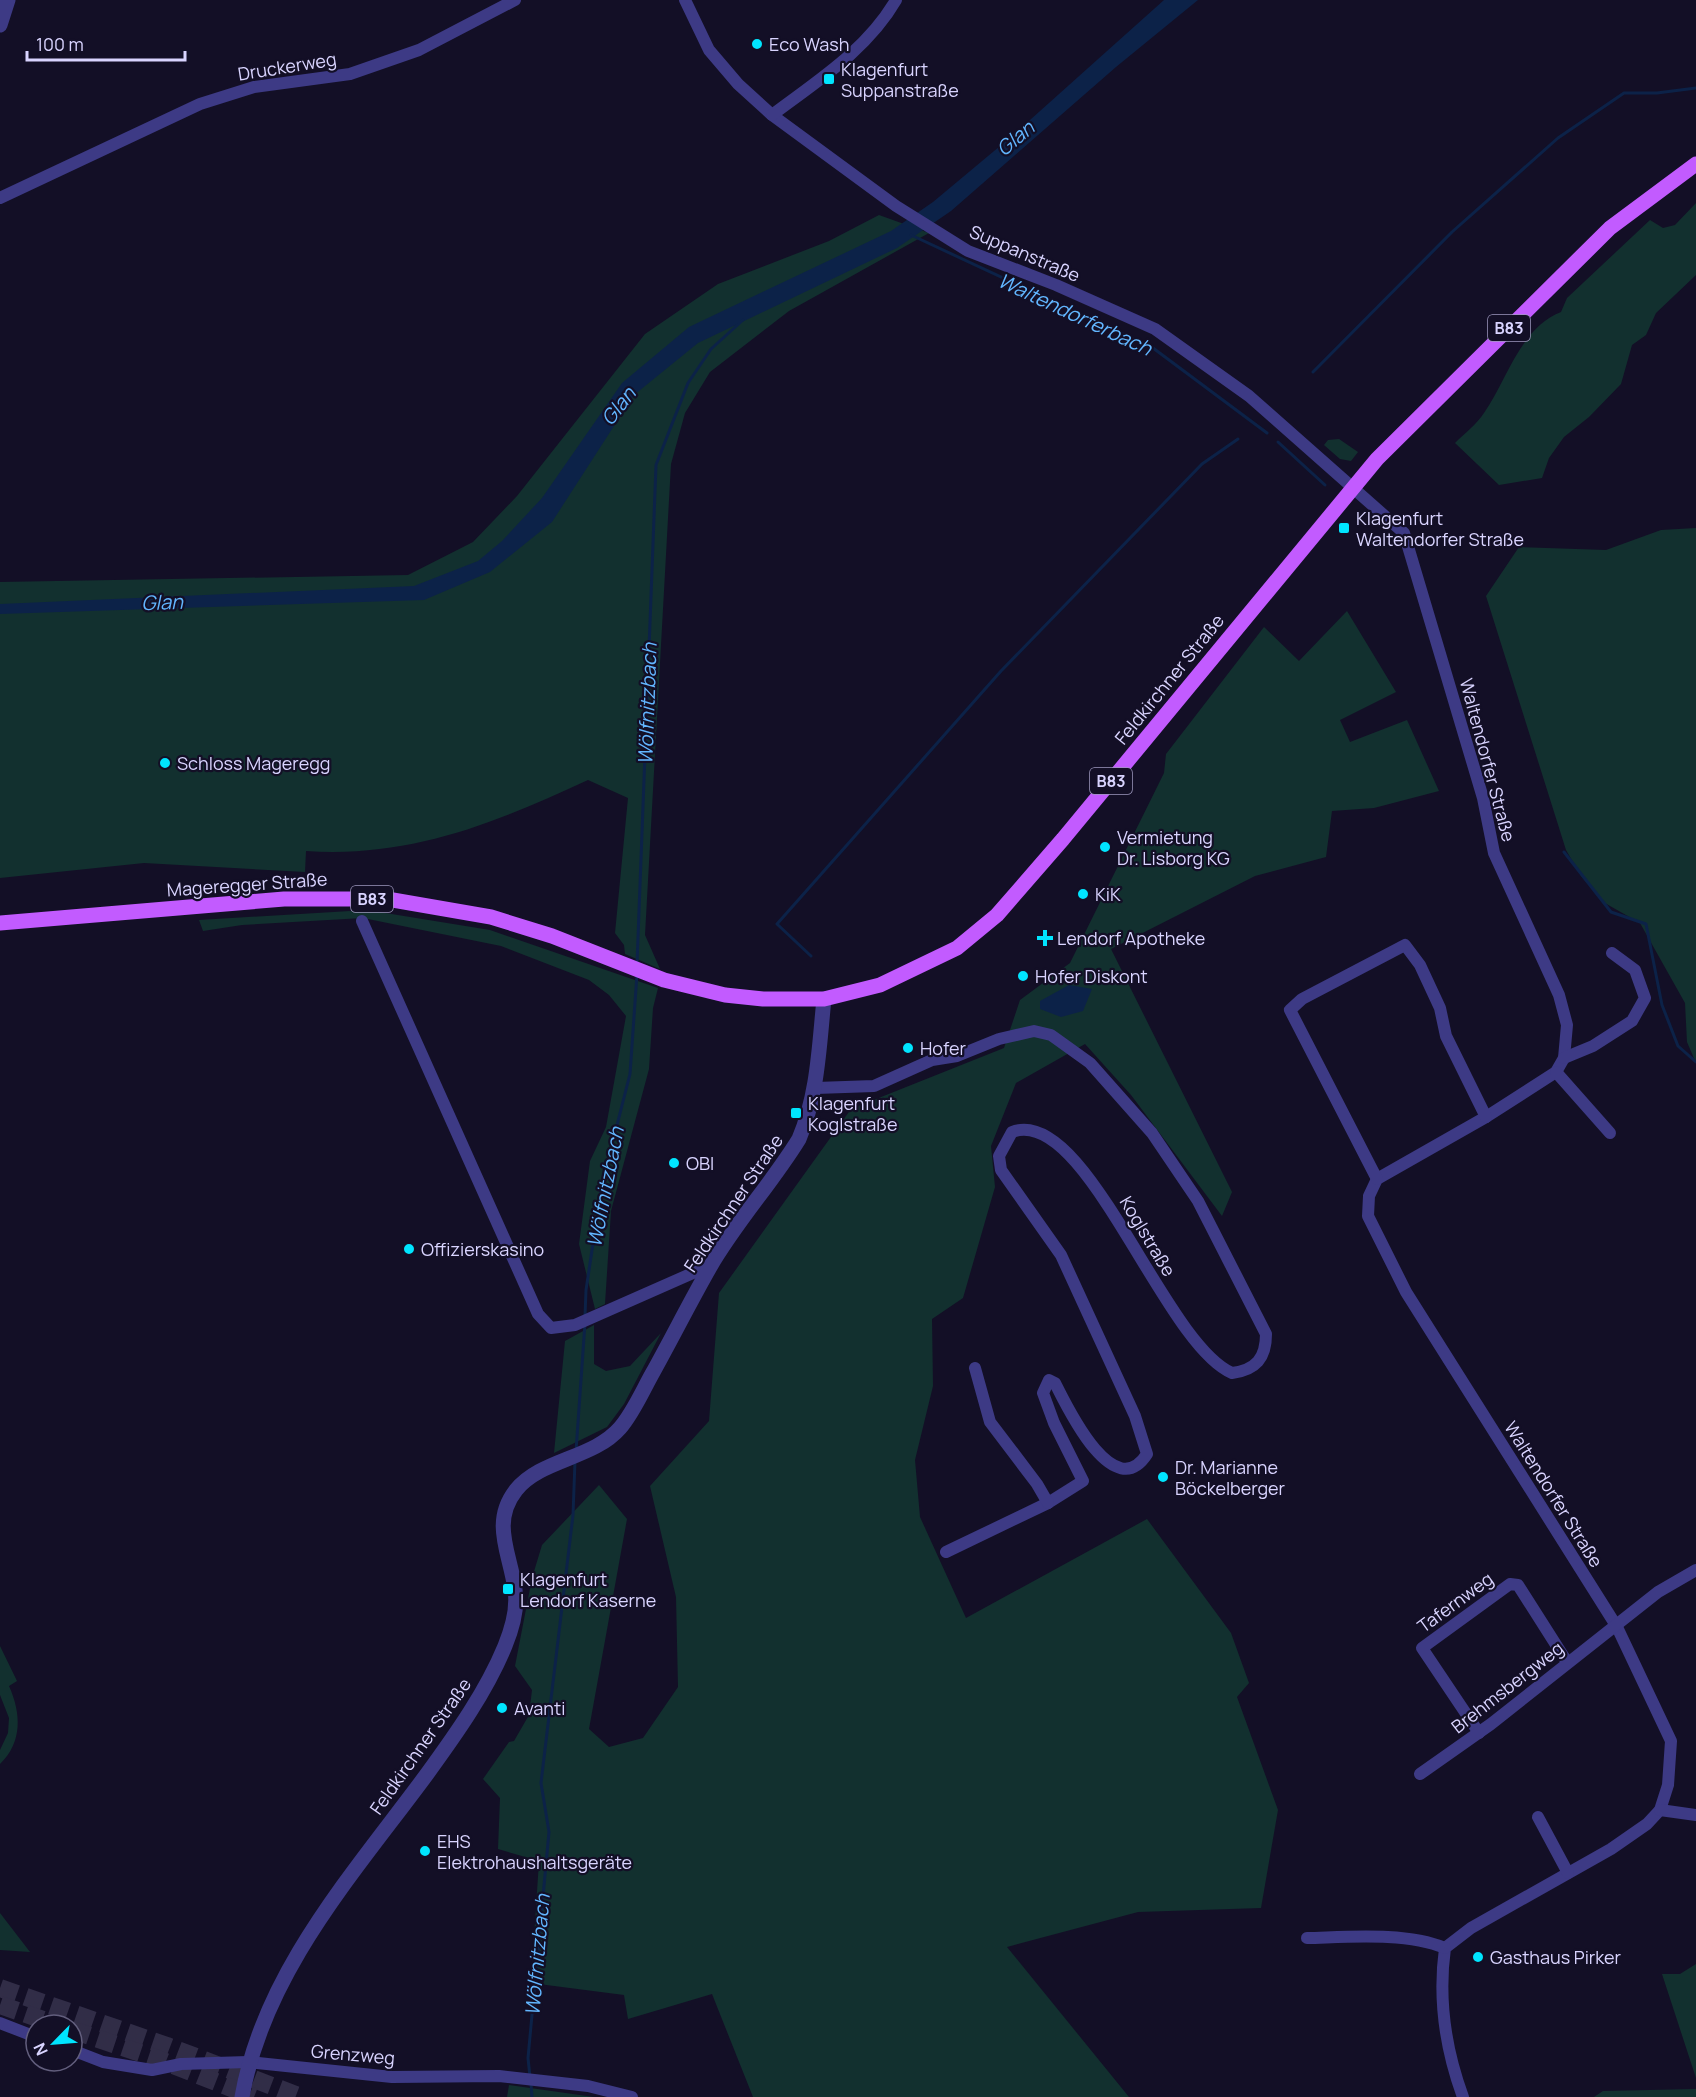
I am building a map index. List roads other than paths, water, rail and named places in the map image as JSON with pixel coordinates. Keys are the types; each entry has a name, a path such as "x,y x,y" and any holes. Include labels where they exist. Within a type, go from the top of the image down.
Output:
{"main road":[{"name":"Feldkirchner Straße","path":"824,999 880,985 930,962 957,948 997,915 1063,839 1353,486 1468,367 1610,228 1696,164"},
{"name":"Mageregger Straße","path":"0,923 284,899 387,899 491,917 552,936 664,980 725,995 763,999 824,999"}],"street":[{"path":"0,26 8,0"},
{"name":"Druckerweg","path":"0,198 200,104 254,87 350,74 418,50 514,0"},
{"name":"Suppanstraße","path":"685,0 710,50 738,84 772,116 937,233 995,264 1056,285 1155,329 1249,396 1353,486"},
{"path":"772,116 859,48 883,22 896,0"},
{"name":"Waltendorfer Straße","path":"1353,486 1404,533 1483,798 1494,853 1559,995 1567,1025 1564,1058 1556,1071 1486,1117 1377,1179 1369,1196 1368,1216 1406,1292 1617,1627 1671,1741 1668,1785 1660,1810"},
{"path":"362,921 538,1314 550,1328 574,1325 711,1265"},
{"path":"1377,1179 1290,1010 1302,999 1405,945 1420,965 1440,1008 1446,1036 1486,1117"},
{"path":"1564,1058 1593,1046 1632,1021 1645,998 1635,970 1612,953"},
{"name":"Feldkirchner Straße","path":"242,2097 248,2062 270,2005 315,1927 445,1750 492,1675 508,1638 515,1611 515,1590 504,1546 502,1526 507,1506 517,1489 552,1467 609,1438 626,1420 711,1265 799,1139 808,1118 816,1088 824,999"},
{"name":"Koglstraße","path":"816,1088 874,1086 932,1060 957,1056 999,1039 1034,1031 1052,1035 1090,1063 1152,1133 1198,1201 1266,1334 1266,1349 1262,1358 1244,1372 1232,1373 1218,1367 1201,1351 1154,1283 1102,1194 1083,1168 1056,1141 1041,1131 1024,1128 1012,1132 999,1156 1001,1170 1061,1255 1135,1416 1147,1454 1139,1465 1131,1469 1119,1468 1109,1463 1087,1441 1055,1383 1049,1380 1043,1393 1054,1423 1083,1481 1048,1503 946,1552"},
{"path":"1556,1071 1610,1133"},
{"path":"975,1368 990,1422 1037,1484 1048,1503"},
{"name":"Brehmsbergweg","path":"1420,1774 1479,1733 1567,1662 1617,1627 1658,1592 1696,1570"},
{"name":"Tafernweg","path":"1479,1733 1422,1648 1510,1584 1518,1585 1567,1662"},
{"path":"1463,2097 1453,2070 1442,2015 1442,1974 1445,1948 1472,1928 1611,1849 1647,1824 1660,1810 1696,1815"},
{"path":"1538,1817 1568,1873"},
{"path":"1307,1938 1355,1937 1429,1941 1445,1948"},
{"path":"0,2023 24,2032"},
{"name":"Grenzweg","path":"84,2055 103,2062 152,2070 181,2064 248,2062 392,2077 519,2077 588,2086 632,2097"}],"water":[{"name":"Glan","path":"1164,0 1198,0 1116,67 951,211 897,248 698,343 634,395 552,522 490,572 424,600 0,614 0,604 414,586 478,561 502,541 542,498 622,383 689,327 891,231 933,202 1012,136"},
{"path":"1069,985 1092,989 1083,1011 1061,1017 1040,1009 1040,1001"}],"waterway":[{"path":"1313,372 1452,232 1558,138 1624,93 1657,93 1696,88"},
{"name":"Waltendorferbach","path":"911,235 1153,348 1267,433"},
{"name":"Wölfnitzbach","path":"637,964 656,465 688,383 711,349 743,320"},
{"path":"811,956 777,924 1001,671 1202,464 1238,439"},
{"name":"Waltendorferbach","path":"1278,442 1325,485"},
{"name":"Waltendorferbach","path":"1564,852 1611,912 1646,924 1662,1005 1678,1046 1696,1062"},
{"name":"Wölfnitzbach","path":"585,1316 586,1290 602,1184 630,1074 637,974"},
{"name":"Wölfnitzbach","path":"576,1451 585,1323"},
{"name":"Wölfnitzbach","path":"530,2077 528,2058 549,1832 541,1783 573,1515 575,1461"},
{"name":"Wölfnitzbach","path":"531,2084 532,2097"}],"tunnel":[{"path":"0,1988 167,2046 301,2097"},
{"path":"0,2005 24,2013"},
{"path":"84,2034 158,2059 254,2097"}],"place":[{"name":"Eco Wash","path":"757,44"},
{"name":"Klagenfurt Suppanstraße","path":"829,79"},
{"name":"Klagenfurt Waltendorfer Straße","path":"1344,528"},
{"name":"Schloss Mageregg","path":"165,763"},
{"name":"Vermietung Dr. Lisborg KG","path":"1105,847"},
{"name":"KiK","path":"1083,894"},
{"name":"Lendorf Apotheke","path":"1045,938"},
{"name":"Hofer Diskont","path":"1023,976"},
{"name":"Hofer","path":"908,1048"},
{"name":"Klagenfurt Koglstraße","path":"796,1113"},
{"name":"OBI","path":"674,1163"},
{"name":"Offizierskasino","path":"409,1249"},
{"name":"Dr. Marianne Böckelberger","path":"1163,1477"},
{"name":"Klagenfurt Lendorf Kaserne","path":"508,1589"},
{"name":"Avanti","path":"502,1708"},
{"name":"EHS Elektrohaushaltsgeräte","path":"425,1851"},
{"name":"Gasthaus Pirker","path":"1478,1957"}]}
